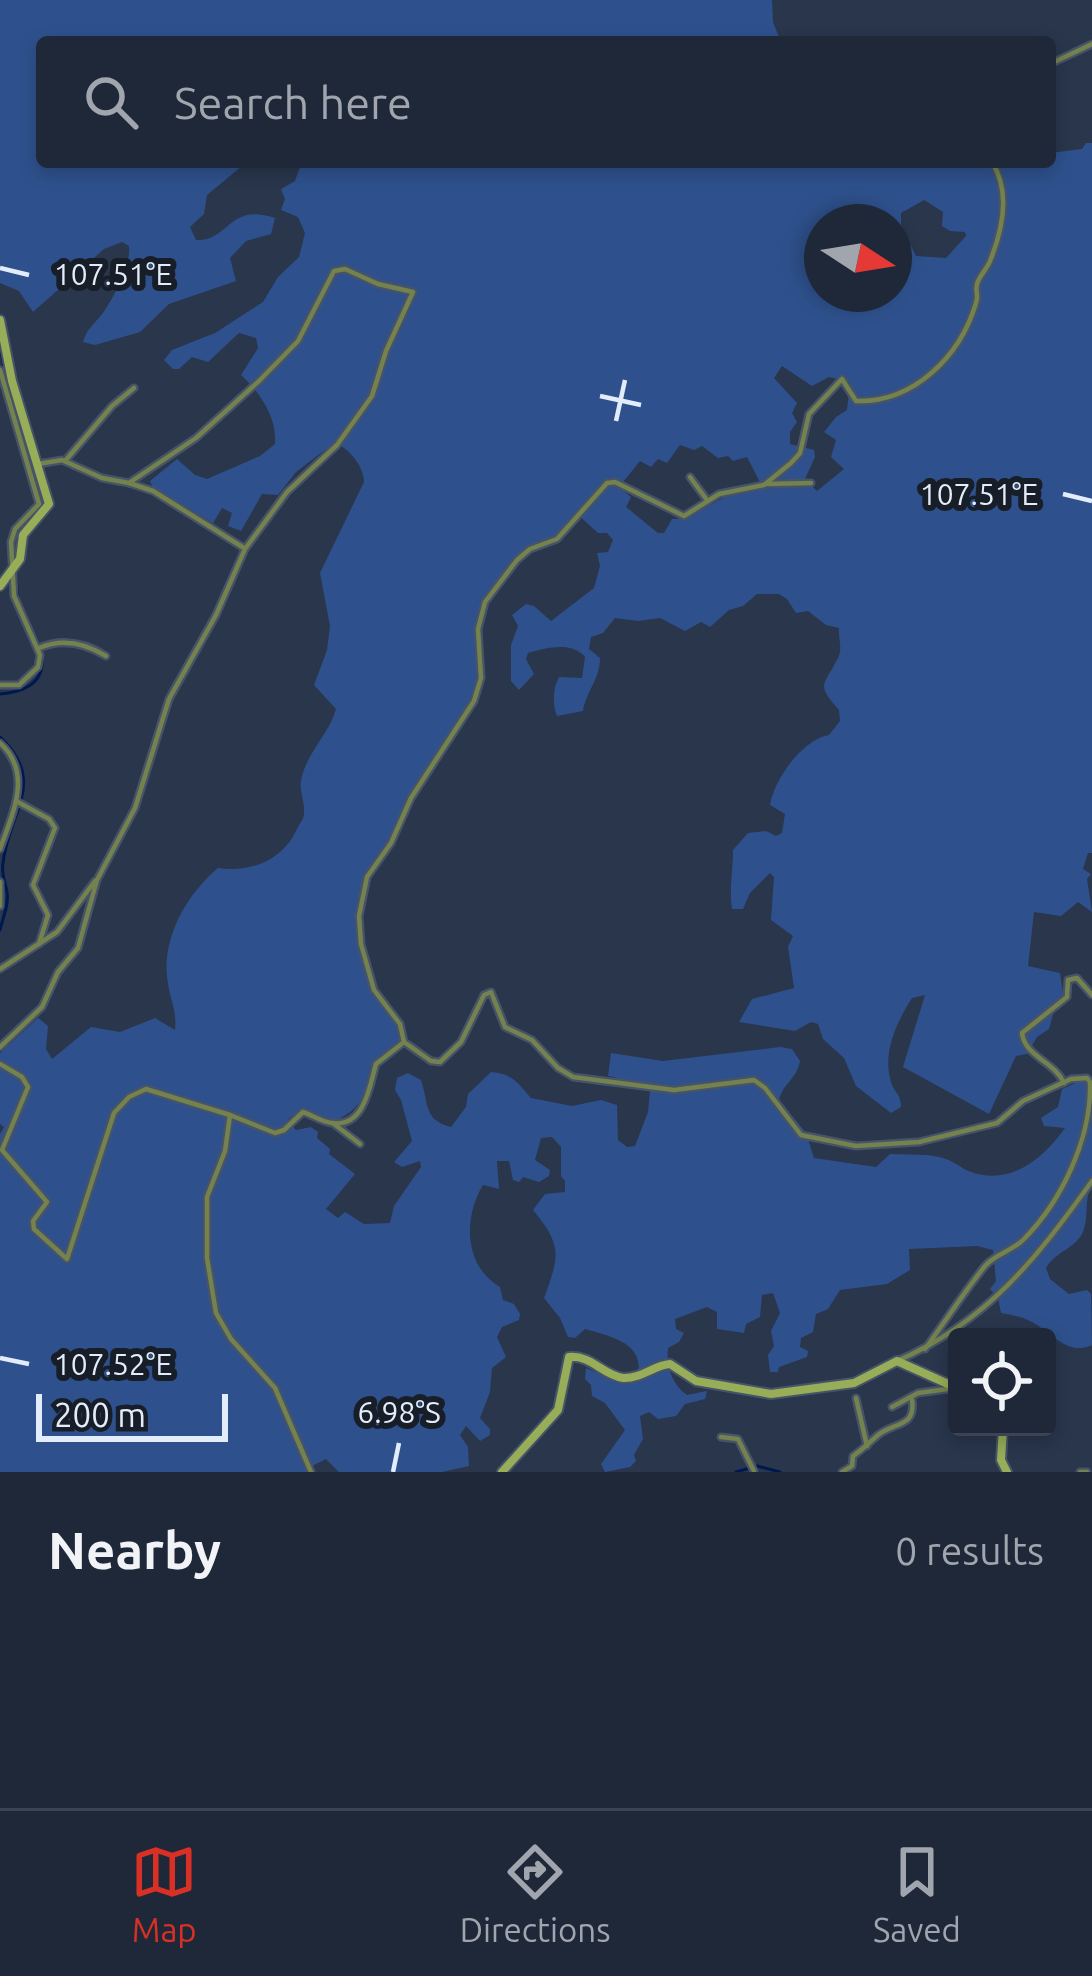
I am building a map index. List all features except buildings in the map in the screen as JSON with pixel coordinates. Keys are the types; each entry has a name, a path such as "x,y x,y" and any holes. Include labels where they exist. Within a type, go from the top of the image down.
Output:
{"street":[{"path":"1056,61 1092,44"},
{"path":"766,484 799,455 809,414 842,379 856,401 883,401 949,359 976,303 977,281 989,265 1002,224 1003,187 995,168"},
{"path":"0,1047 42,1007 58,972 78,948 97,880 135,808 170,699 245,549 287,492 337,446 372,396 386,350 413,292 378,284 345,269 334,271 298,340 259,381 196,438 129,483"},
{"path":"0,320 12,381 49,508 23,535 15,564 0,586"},
{"path":"0,370 39,504 12,534 19,612 42,647 32,674 19,685 1,683"},
{"path":"65,461 112,406 134,388"},
{"path":"38,464 65,461 102,478 153,491 245,549"},
{"path":"690,476 707,500"},
{"path":"811,483 766,484 719,494 681,517 615,482 607,483 557,539 523,554 485,602 478,629 481,678 474,701 411,798 391,843 375,862 361,903 362,944 374,990 400,1024 404,1042 431,1061 440,1062 461,1042 484,995 491,992 505,1028 532,1040 573,1077 674,1090 754,1080 801,1135 856,1146 919,1142 997,1123 1023,1101 1082,1075 1087,1078 1091,1110 1072,1165 1047,1210 1019,1244 985,1266 925,1349"},
{"path":"42,647 83,644 106,656"},
{"path":"0,743 17,765 18,802 0,849"},
{"path":"18,802 49,819 55,828 32,885 48,915 39,944"},
{"path":"0,969 67,922 88,886 97,880"},
{"path":"0,882 0,906"},
{"path":"1064,1082 1027,1048 1022,1033 1067,997 1068,980 1077,978 1092,995"},
{"path":"334,1124 366,1103 376,1064 404,1042"},
{"path":"0,1064 22,1077 28,1087 2,1150 47,1202 33,1222 34,1229 67,1259 114,1113 129,1096 146,1089 275,1133 303,1112 334,1124 360,1144"},
{"path":"230,1114 225,1151 206,1197 207,1258 216,1313 230,1339 274,1388 310,1472"},
{"path":"502,1472 558,1411 569,1357 581,1356 626,1378 670,1364 696,1381 771,1394 854,1383 925,1349 963,1327 1028,1268 1092,1181"},
{"path":"897,1361 948,1384"},
{"path":"892,1407 918,1394 948,1389"},
{"path":"856,1398 867,1446"},
{"path":"842,1472 879,1434 909,1419 914,1411 912,1400"},
{"path":"1003,1436 1001,1460 1007,1472"},
{"path":"721,1437 738,1439 754,1470"}],"shaded area":[{"path":"0,0 772,0 779,36 36,36 36,168 240,168 207,195 204,214 190,227 196,240 216,235 247,215 275,218 271,234 246,241 230,258 236,281 169,304 140,332 95,345 83,342 118,287 129,246 122,242 104,249 33,312 19,291 0,283"},
{"path":"1092,143 1092,853 1083,869 1091,874 1087,879 1092,912 1078,902 1061,916 1034,912 1028,966 1060,973 1064,1000 1054,1011 1049,1029 1037,1037 1027,1054 1016,1056 989,1114 903,1067 925,995 912,998 892,1038 889,1071 901,1107 891,1113 856,1086 844,1058 823,1039 818,1024 811,1022 795,1031 739,1022 752,999 794,988 788,947 793,936 771,920 774,877 770,873 750,893 743,909 732,909 733,850 748,833 782,833 785,814 770,805 777,784 800,752 829,735 840,721 839,710 824,689 839,654 839,628 826,625 808,611 796,613 779,594 757,594 710,627 701,622 685,631 660,618 615,618 603,633 591,637 589,649 600,658 583,711 557,716 554,696 559,677 582,678 585,657 567,648 528,653 534,674 519,690 511,681 511,645 518,626 512,615 526,604 551,621 594,588 600,566 597,553 608,552 613,540 576,513 555,537 528,547 515,558 483,601 476,629 478,678 467,711 409,797 365,876 356,916 359,945 372,991 398,1025 401,1041 374,1062 362,1098 344,1116 334,1121 302,1109 287,1120 296,1130 311,1127 318,1132 329,1154 355,1174 326,1209 338,1218 345,1212 364,1224 390,1223 394,1206 421,1167 420,1161 402,1167 394,1162 412,1141 395,1090 397,1078 408,1073 421,1080 431,1115 442,1124 451,1127 466,1107 468,1094 491,1072 510,1077 531,1098 572,1106 601,1100 617,1105 618,1140 627,1147 635,1146 650,1091 608,1076 611,1053 663,1061 792,1049 800,1061 779,1101 806,1133 814,1158 876,1167 890,1154 926,1155 986,1175 1013,1172 1047,1150 1065,1128 1044,1126 1041,1118 1058,1107 1062,1089 1092,1076 1092,1185 1084,1228 1079,1239 1046,1268 1050,1279 1069,1294 1087,1290 1091,1294 1092,1345 1075,1348 1056,1338 1056,1328 1041,1328 1001,1313 990,1289 996,1281 993,1250 977,1246 909,1249 910,1270 887,1284 840,1290 828,1309 816,1314 813,1332 801,1338 800,1347 808,1351 807,1357 779,1367 778,1372 770,1372 768,1355 774,1346 771,1331 780,1313 773,1293 762,1295 760,1317 746,1324 744,1333 717,1329 717,1312 707,1307 675,1319 676,1329 684,1333 668,1348 671,1374 687,1395 707,1391 705,1399 685,1404 676,1416 658,1419 649,1412 640,1416 643,1439 634,1455 636,1461 630,1467 605,1472 601,1464 625,1430 605,1403 592,1396 586,1368 624,1384 637,1379 639,1367 632,1349 616,1339 585,1329 575,1338 568,1337 544,1298 555,1251 549,1232 533,1210 545,1194 565,1192 565,1181 561,1147 552,1137 541,1138 535,1160 550,1170 549,1176 539,1182 523,1177 519,1182 513,1180 509,1161 497,1161 499,1189 483,1185 472,1212 470,1240 479,1267 500,1287 503,1300 514,1304 520,1314 497,1337 506,1357 492,1368 490,1392 480,1418 490,1435 480,1441 466,1426 460,1435 468,1447 469,1466 442,1472 339,1472 326,1459 308,1472 0,1472 0,1134 4,1127 0,1124 0,1053 38,1018 48,1026 46,1049 52,1059 91,1027 120,1032 155,1018 175,1030 167,967 178,920 218,868 265,862 291,840 304,815 301,786 305,767 336,709 314,685 330,626 320,573 364,482 355,458 334,443 296,472 278,495 262,494 241,531 228,526 232,513 222,508 213,523 150,481 177,459 207,479 260,456 275,444 266,406 241,375 258,348 256,338 239,333 208,362 192,357 179,369 164,360 172,350 215,333 263,302 278,277 299,257 305,233 298,217 281,210 285,199 281,189 295,181 300,168 1056,168 1056,152","holes":["782,366 812,386 829,377 850,382 847,410 824,432 836,440 831,457 844,469 817,491 805,479 814,450 790,444 797,403 774,378","680,445 694,450 702,446 718,458 728,456 733,461 747,457 763,488 726,496 687,518 672,519 664,533 658,533 626,507 631,497 619,487 640,461 651,467 658,459 667,463"]}],"waterway":[{"path":"0,345 7,385"},
{"path":"21,435 42,505"},
{"path":"15,535 33,517"},
{"path":"15,568 18,600"},
{"path":"0,694 28,687 41,672 40,650 29,625"},
{"path":"0,737 22,768 24,783 3,863 7,897 0,930"},
{"path":"736,1472 757,1466 780,1472"}]}
